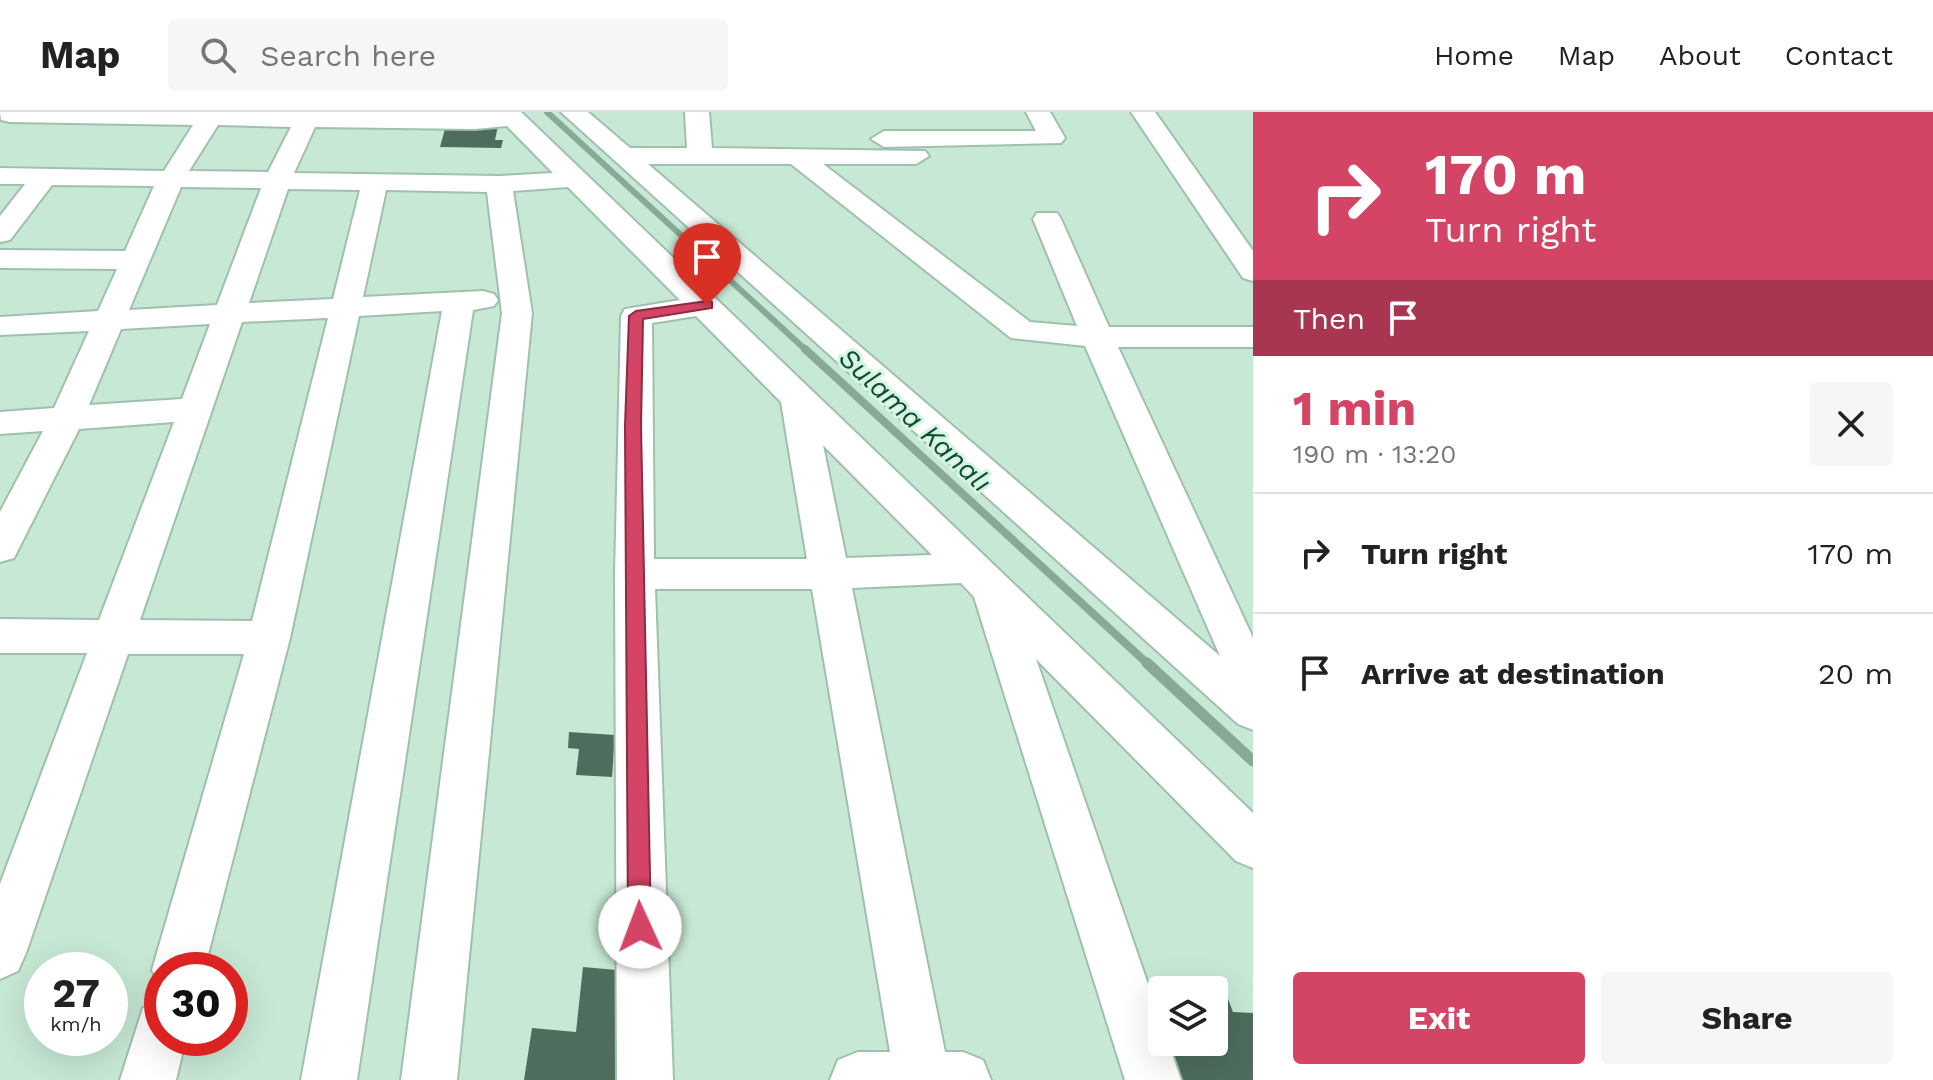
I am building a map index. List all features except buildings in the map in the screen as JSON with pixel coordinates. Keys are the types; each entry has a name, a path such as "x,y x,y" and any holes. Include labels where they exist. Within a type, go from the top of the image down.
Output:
{"street":[{"path":"573,112 1253,711"},
{"path":"697,112 700,156"},
{"path":"848,156 848,146 870,139 1052,138 1038,112"},
{"path":"1143,112 1253,272"},
{"path":"0,548 66,420 170,181 212,115"},
{"path":"7,118 212,115 475,122 510,115 707,305 797,398 1253,845"},
{"path":"0,953 198,409 278,179 308,116"},
{"path":"623,156 916,156"},
{"path":"797,156 1022,331 1097,337 1253,337"},
{"path":"0,176 499,184 577,179"},
{"path":"0,234 44,178"},
{"path":"183,952 269,638 375,182"},
{"path":"429,1080 517,313 499,184"},
{"path":"1047,219 1157,476 1253,682"},
{"path":"0,259 136,260"},
{"path":"0,326 232,310 515,298"},
{"path":"329,1080 459,300"},
{"path":"645,1080 635,574 636,316 707,305"},
{"path":"797,398 922,1080"},
{"path":"0,423 198,409"},
{"path":"635,574 982,578"},
{"path":"982,578 1153,1080"},
{"path":"0,636 269,638"},
{"path":"148,1080 154,1056"},
{"path":"858,1080 963,1080"}],"waterway":[{"name":"Sulama Kanalı","path":"547,112 807,351"},
{"name":"Sulama Kanalı","path":"805,349 1149,665"},
{"name":"Sulama Kanalı","path":"1147,663 1253,761"}],"route":[{"path":"640,927 633,426 636,316 707,305"}]}
